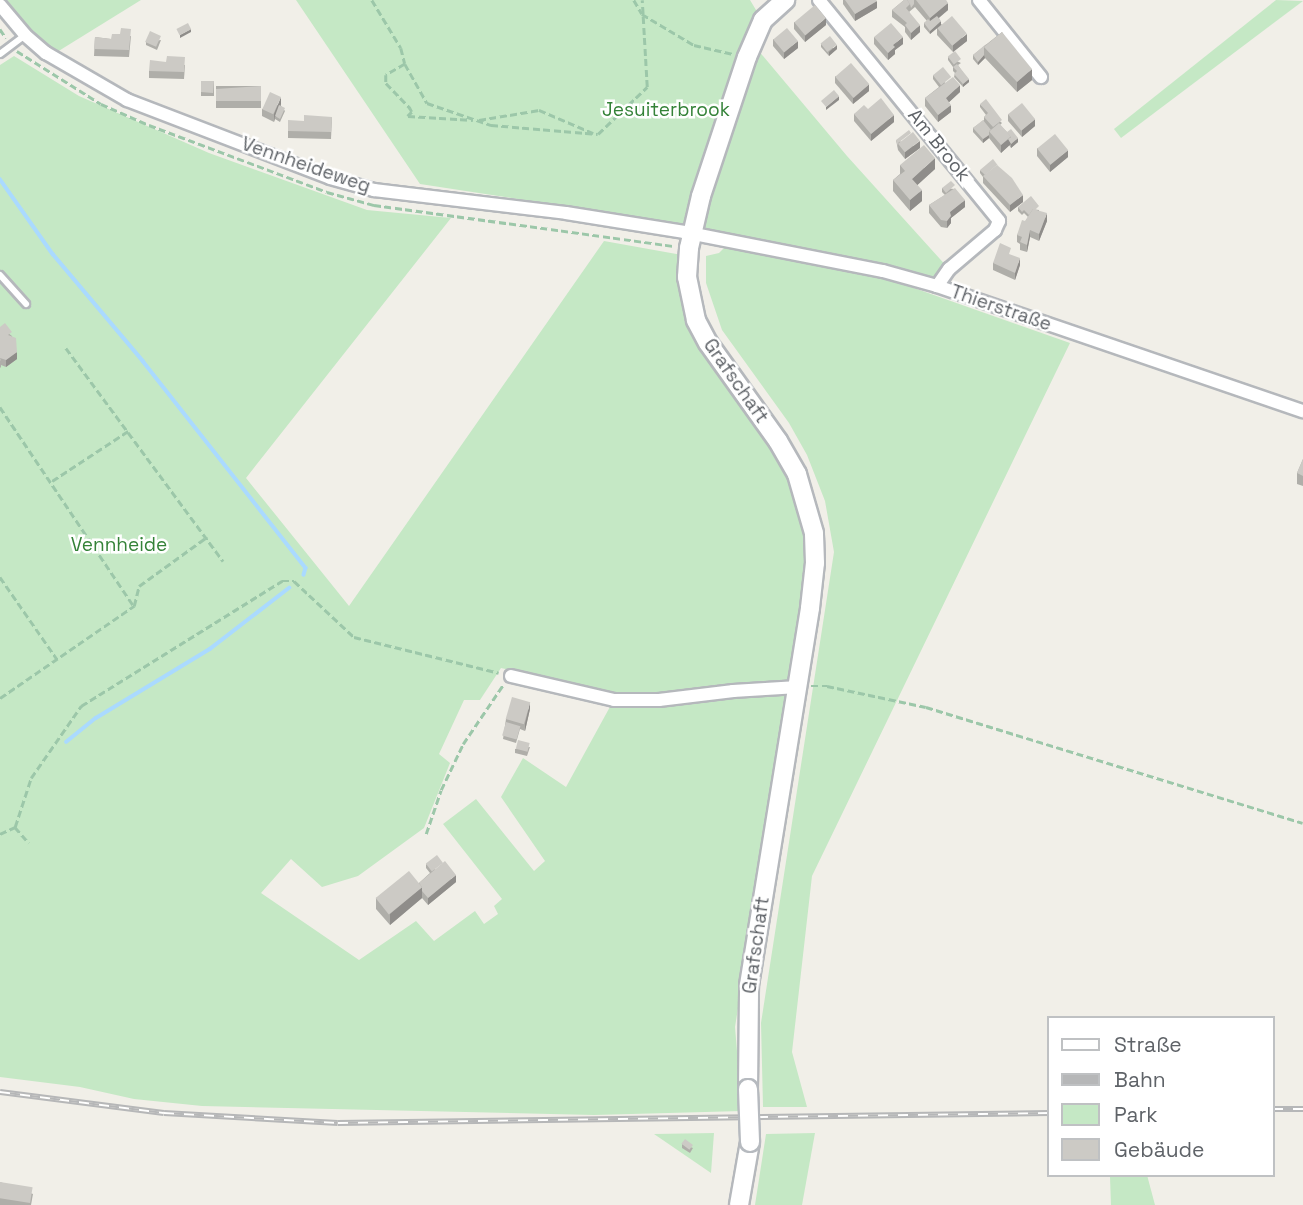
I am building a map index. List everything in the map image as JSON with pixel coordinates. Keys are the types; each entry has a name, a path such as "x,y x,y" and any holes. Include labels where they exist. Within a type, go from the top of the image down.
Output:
{"street":[{"name":"Grafschaft","path":"739,1205 750,1142 748,985 798,687 815,563 809,507 797,474 778,441 721,363 696,320 687,277 692,234 701,196 747,57 763,20 785,0"},
{"name":"Am Brook","path":"819,0 999,221 995,230 949,269 937,286"},
{"path":"979,0 1041,77"},
{"name":"Vennheideweg","path":"0,5 24,35 78,75 127,100 330,178 374,190 566,213 692,234"},
{"name":"Thierstraße","path":"692,234 883,271 937,286 1303,411"},
{"path":"511,676 614,700 659,700 798,687"}],"lane":[{"path":"0,54 24,35"},
{"path":"0,275 26,304"}],"path":[{"path":"372,0 401,48 405,64 427,103 491,125 598,134 647,87 642,0"},
{"path":"634,0 642,14 694,45 747,57"},
{"path":"405,64 386,75 386,82 410,108 412,112 408,116 476,120 540,110 598,134"},
{"path":"66,348 223,561"},
{"path":"0,407 134,606"},
{"path":"52,481 129,430"},
{"path":"0,698 134,606 139,586 207,537"},
{"path":"0,577 57,659"},
{"path":"0,834 15,828 32,778 81,706 282,581 294,581 354,637 511,676 491,698 463,744 441,790 426,834"},
{"path":"823,685 951,714 1303,823"},
{"path":"15,828 29,843"}],"green space":[{"path":"4,0 141,0 57,52 27,30"},
{"name":"Jesuiterbrook","path":"296,0 750,0 759,15 747,37 847,156 949,269 940,281 682,224 420,184"},
{"path":"1276,0 1303,1 1121,138 1114,129"},
{"name":"Vennheide","path":"14,56 79,96 209,153 367,210 451,218 246,478 349,606 604,241 682,255 681,295 689,323 791,475 803,510 809,560 735,1027 742,1111 594,1115 202,1106 134,1099 80,1087 0,1077 0,65","holes":["501,668 617,694 566,787 523,758 501,797 545,861 534,871 476,799 443,824 502,899 494,906 498,914 484,924 475,911 434,941 416,921 359,960 261,893 291,859 322,887 358,876 424,828 450,763 439,754 464,700 480,700"]},
{"path":"727,245 880,276 1070,343 812,876 792,1052 807,1107 763,1107 761,1023 834,552 825,501 807,455 789,423 722,330 706,283 706,256 719,253"},
{"path":"714,1133 711,1173 654,1134"},
{"path":"815,1133 802,1205 755,1205 766,1134"},
{"path":"1110,1177 1148,1177 1155,1205 1111,1205"}],"building":[{"path":"845,0 876,0 877,1 855,14"},
{"path":"904,0 910,4 906,8 920,25 911,33 905,25 907,23 892,10"},
{"path":"916,0 946,0 948,3 930,18"},
{"path":"815,5 826,18 805,35 794,22"},
{"path":"937,16 941,21 930,31 924,23"},
{"path":"952,16 967,34 952,46 937,28"},
{"path":"188,23 191,29 180,35 176,29"},
{"path":"891,23 903,37 888,53 874,37"},
{"path":"121,28 131,29 129,50 94,49 95,37 111,39 112,34 120,34"},
{"path":"787,28 798,41 784,53 773,40"},
{"path":"150,31 161,36 156,47 145,42"},
{"path":"1002,32 1032,69 1017,82 984,47"},
{"path":"830,36 837,45 827,52 821,43"},
{"path":"986,44 984,55 978,62 973,55"},
{"path":"955,51 961,59 954,64 948,56"},
{"path":"167,56 185,57 184,72 149,71 150,60 166,62"},
{"path":"851,63 869,84 854,98 835,77"},
{"path":"957,64 969,79 963,84 954,74 957,71 953,67"},
{"path":"943,67 951,77 941,85 933,75"},
{"path":"953,77 960,85 946,98 951,105 938,115 925,98"},
{"path":"201,81 214,81 213,93 201,92"},
{"path":"261,86 261,101 216,101 216,89"},
{"path":"834,90 839,96 826,107 821,101"},
{"path":"270,92 281,97 273,114 262,109"},
{"path":"881,98 894,115 871,134 854,114 864,105 868,109"},
{"path":"986,99 1002,120 993,127 984,117 988,113 980,104"},
{"path":"1022,103 1035,119 1021,131 1008,114"},
{"path":"279,105 285,108 280,119 275,116"},
{"path":"304,115 332,117 331,132 288,131 288,120 304,121"},
{"path":"983,120 991,130 983,139 973,128"},
{"path":"999,123 1011,137 1001,145 989,132"},
{"path":"1011,129 1018,138 1011,144 1008,139 1011,137 1007,132"},
{"path":"909,130 911,133 898,143 898,146 896,140"},
{"path":"913,132 920,141 905,152 898,144"},
{"path":"1055,134 1068,150 1050,165 1037,148"},
{"path":"924,145 935,158 912,179 922,190 910,200 893,180 905,171 900,165"},
{"path":"993,159 999,167 997,165 985,175 980,170"},
{"path":"997,165 1012,178 1023,195 1010,205 983,176"},
{"path":"951,181 955,185 946,193 942,188"},
{"path":"955,188 965,200 950,212 951,216 947,221 941,220 929,205"},
{"path":"1031,196 1039,206 1029,215 1018,207"},
{"path":"1033,209 1047,213 1039,234 1030,230 1027,245 1020,242 1022,237 1017,235 1022,220 1025,221"},
{"path":"1000,243 1011,248 1009,254 1020,258 1015,273 993,263"},
{"path":"5,323 12,332 8,335 16,338 17,352 6,360 0,358 0,327"},
{"path":"1303,459 1303,476 1297,473"},
{"path":"512,697 530,702 524,724 506,719"},
{"path":"506,722 520,726 517,740 502,735"},
{"path":"518,740 530,743 527,752 516,749"},
{"path":"437,855 443,863 432,871 426,863"},
{"path":"445,861 456,875 428,898 419,883"},
{"path":"409,871 422,887 389,914 376,898"},
{"path":"685,1139 693,1145 689,1150 681,1144"},
{"path":"0,1182 33,1187 30,1203 0,1198"}],"waterway":[{"path":"0,179 53,254 143,361 306,568 304,575"},
{"path":"66,742 96,718 210,649 289,588"}],"railway":[{"path":"0,1092 164,1113 338,1123 1048,1113"},
{"path":"1275,1109 1303,1109"}]}
